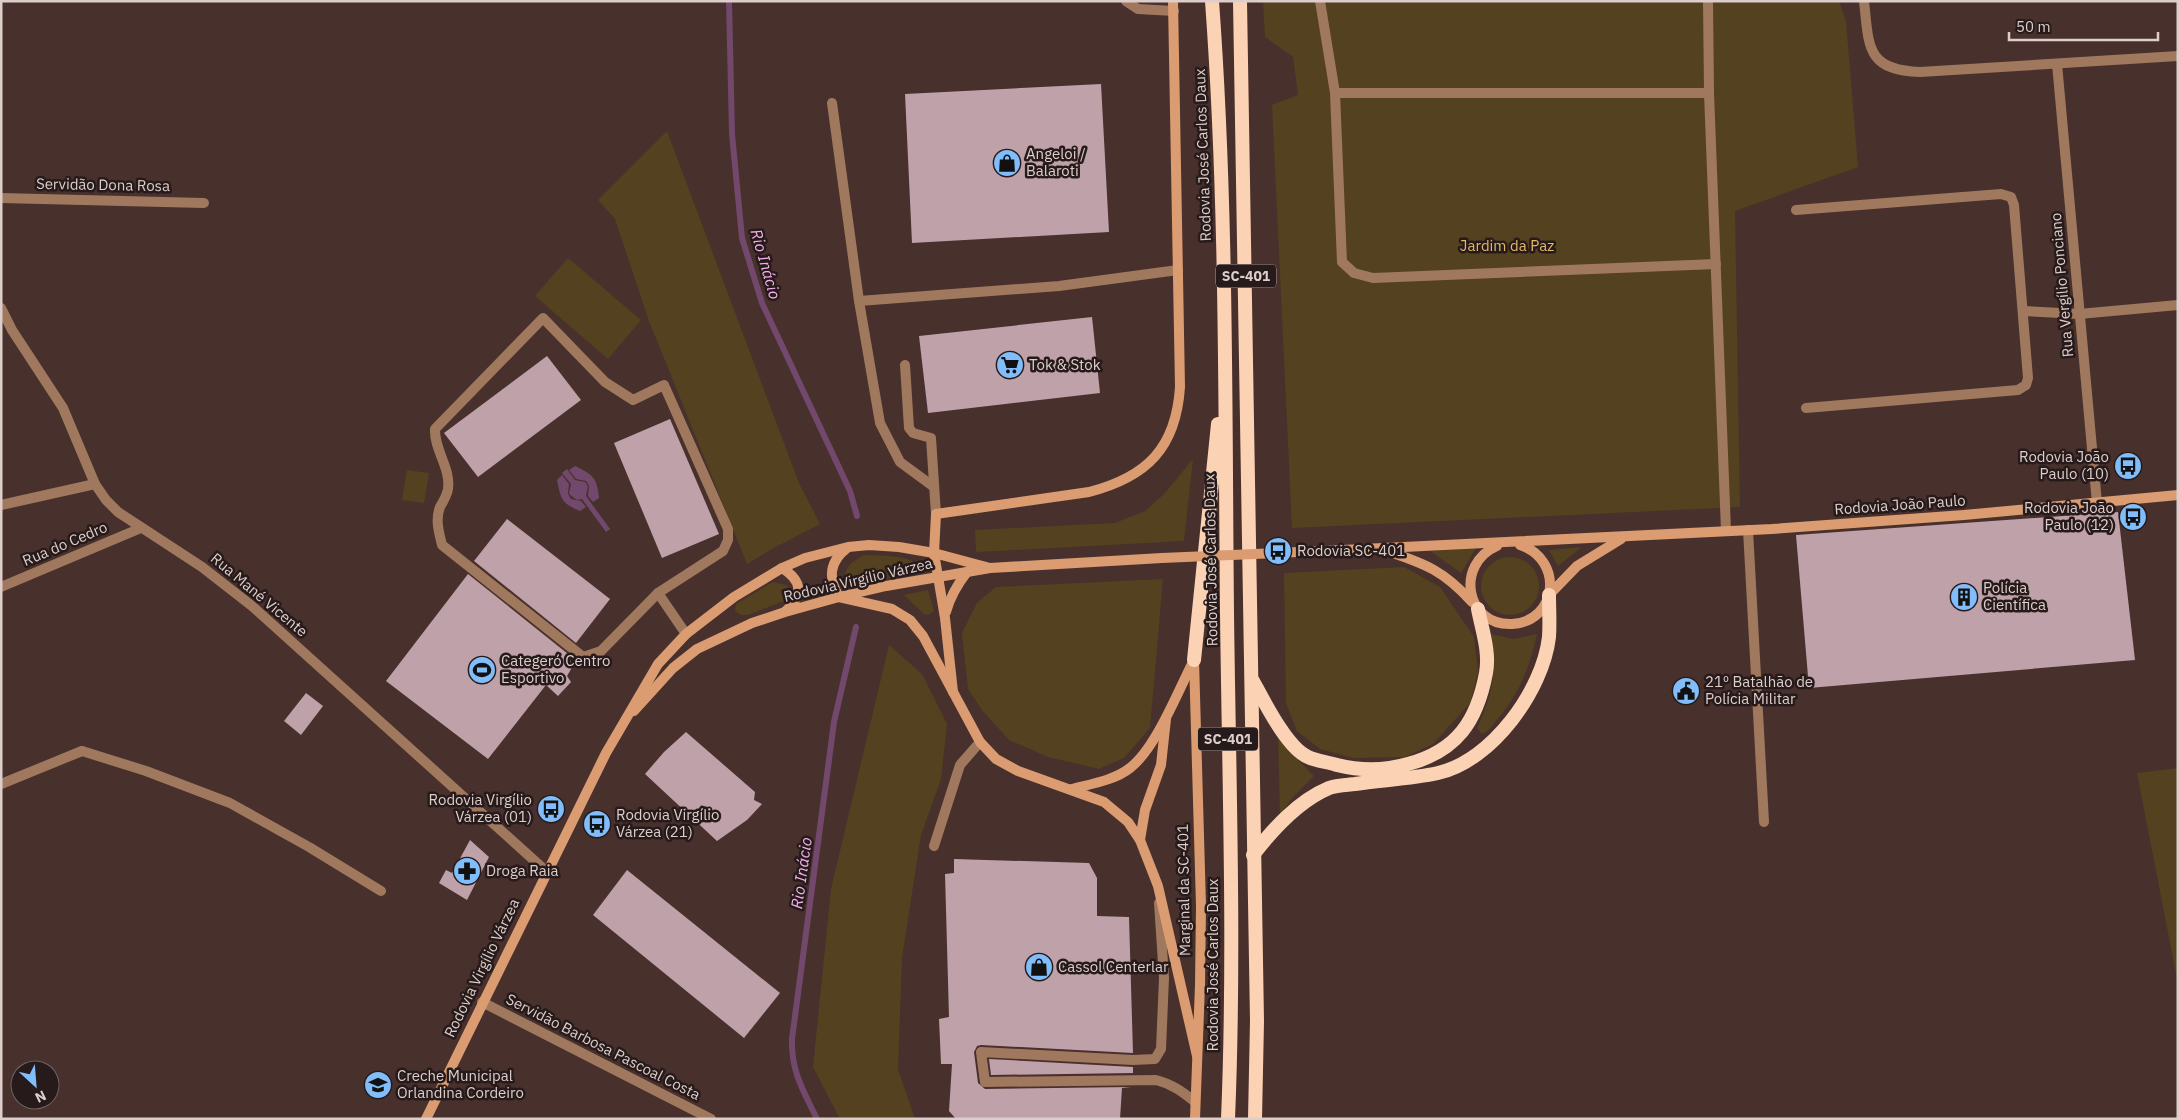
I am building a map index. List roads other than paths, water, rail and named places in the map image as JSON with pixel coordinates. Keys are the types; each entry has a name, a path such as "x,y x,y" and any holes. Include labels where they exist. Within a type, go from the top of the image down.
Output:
{"highway":[{"name":"Rodovia José Carlos Daux","path":"1212,1 1219,119 1225,359 1230,960 1228,1119"},
{"name":"SC-401","path":"1240,1 1257,1021 1255,1119"},
{"path":"1194,660 1225,359"},
{"path":"1253,855 1268,836 1307,800 1330,788 1439,773 1466,763 1492,744 1512,720 1538,677 1549,638 1549,595"},
{"path":"1252,678 1279,727 1292,744 1307,757 1356,770 1392,769 1422,761 1454,742 1473,715 1487,672 1488,656 1478,609"}],"main road":[{"path":"953,692 945,618 934,553 936,514 1089,492 1110,486 1141,470 1156,455 1174,425 1179,406 1173,6"},
{"name":"Rodovia João Paulo","path":"1514,543 1624,538 1964,515 2178,495"},
{"name":"Rodovia João Paulo","path":"1549,595 1577,566 1624,538"},
{"path":"1514,543 1531,549 1544,561 1550,577 1549,595 1544,606 1535,616 1524,622 1512,624 1499,623 1488,618 1459,588 1434,569 1379,549 1514,543"},
{"path":"1478,609 1471,597 1469,584 1472,570 1478,558 1489,549 1501,544"},
{"name":"Rodovia Virgílio Várzea","path":"426,1119 546,872 622,725 658,664 686,634 734,597 782,568 805,558 848,547 868,545 899,547 934,553 990,568"},
{"path":"848,547 838,555 832,565 831,577 839,597 892,609 910,620 924,636 980,742 996,759 1018,771 1104,802 1119,813 1140,840 1158,886 1197,1056"},
{"name":"Rodovia Virgílio Várzea","path":"622,725 673,668 697,649 752,623 839,597 938,576 990,568 1162,558 1379,549"},
{"path":"782,568 792,575 797,584 799,594 796,602 785,612"},
{"path":"945,618 949,601 956,586 967,572"},
{"path":"1072,789 1110,778 1130,769 1153,739 1194,660"},
{"name":"Marginal da SC-401","path":"1194,660 1201,906 1195,1119"},
{"path":"1140,840 1145,810 1161,765 1166,715"}],"street":[{"path":"1126,1 1138,9 1173,6"},
{"path":"1320,1 1335,93 1342,262 1354,273 1373,278 1716,264"},
{"path":"1708,1 1709,94 1726,531"},
{"path":"1864,1 1868,40 1876,58 1885,66 1902,72 2178,56"},
{"name":"Rua Vergílio Ponciano","path":"2057,64 2097,503"},
{"path":"1335,93 1709,94"},
{"path":"832,103 860,302 880,423 900,462 934,487"},
{"path":"1796,210 2001,194 2010,197 2014,205 2028,378 2026,385 2018,390 1806,408"},
{"name":"Servidão Dona Rosa","path":"1,198 204,203"},
{"path":"860,302 1059,286 1178,270"},
{"path":"2023,311 2079,314 2178,305"},
{"name":"Rua Mané Vicente","path":"2,311 63,408 95,484 106,500 118,512 202,567 252,606 546,872"},
{"path":"543,318 605,382 633,400 664,385 728,529 728,540 723,551 658,593 601,652 583,658 442,545 437,527 439,511 448,489 446,468 435,441 435,429 543,318"},
{"path":"905,365 907,422 913,433 931,438 936,514"},
{"path":"1,504 95,484"},
{"name":"Rua do Cedro","path":"1,587 141,528"},
{"path":"1748,530 1764,822"},
{"path":"658,593 686,634"},
{"path":"934,846 960,765 980,742"},
{"path":"1,784 82,751 146,771 230,803 382,890"},
{"path":"1158,886 1164,978 1161,1049 1155,1059 981,1052 985,1082 1156,1080 1169,1083 1195,1102"},
{"name":"Servidão Barbosa Pascoal Costa","path":"482,1002 711,1119"}],"waterway":[{"name":"Rio Inácio","path":"729,1 732,134 742,238 762,303 850,491 857,516"},
{"name":"Rio Inácio","path":"817,1119 796,1071 792,1039 834,722 856,627"}],"place":[{"name":"Angeloi / Balaroti","path":"1007,163"},
{"name":"Tok & Stok","path":"1010,365"},
{"name":"Rodovia João Paulo (10)","path":"2128,466"},
{"name":"Rodovia João Paulo (12)","path":"2133,517"},
{"name":"Rodovia SC-401","path":"1278,551"},
{"name":"Polícia Científica","path":"1964,597"},
{"name":"Categeró Centro Esportivo","path":"482,670"},
{"name":"21º Batalhão de Polícia Militar","path":"1686,691"},
{"name":"Rodovia Virgílio Várzea (01)","path":"551,809"},
{"name":"Rodovia Virgílio Várzea (21)","path":"597,824"},
{"name":"Droga Raia","path":"467,871"},
{"name":"Cassol Centerlar","path":"1039,967"},
{"name":"Creche Municipal Orlandina Cordeiro","path":"378,1085"}],"park label":[{"name":"Jardim da Paz","path":"1507,246"}]}
